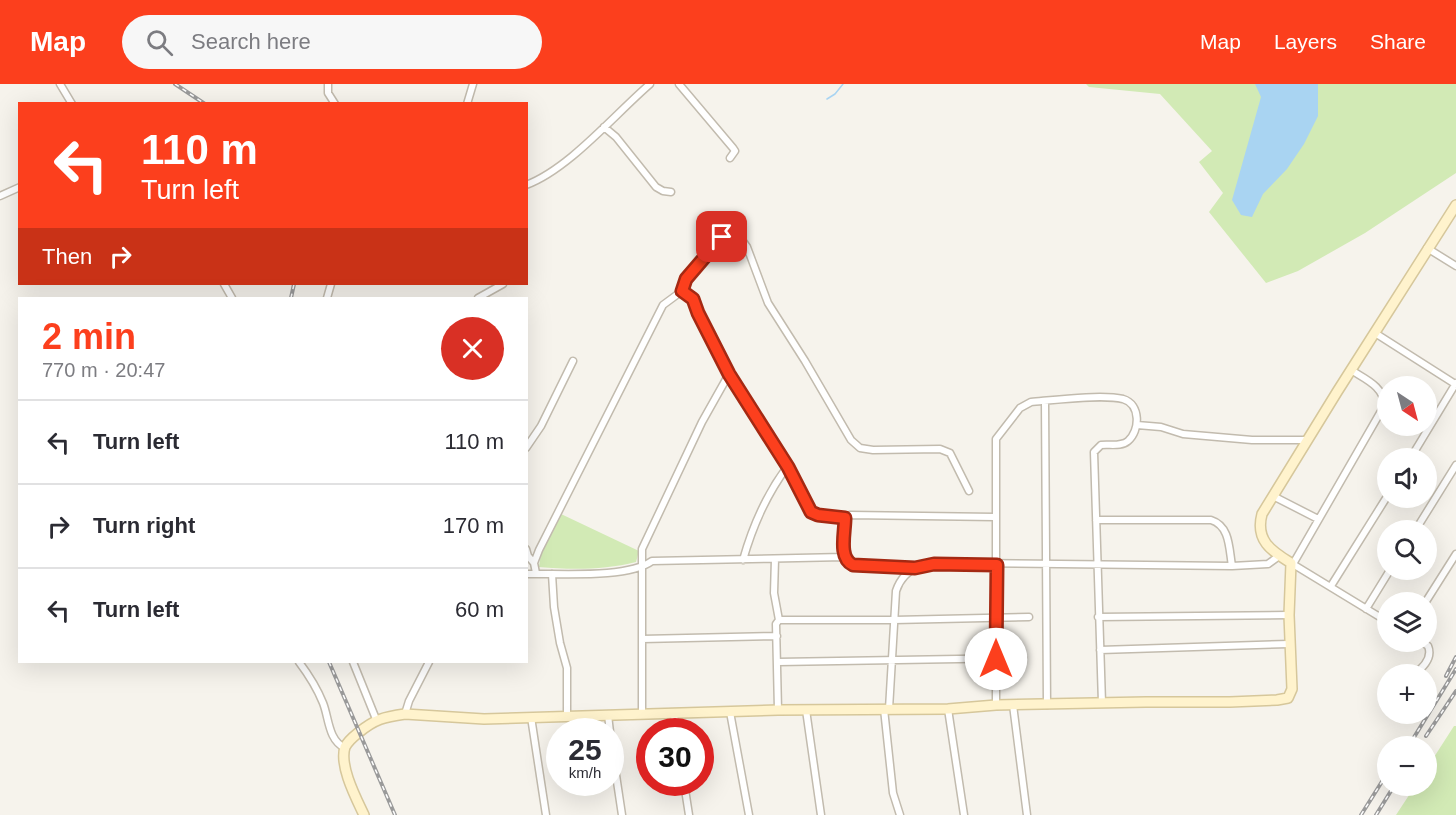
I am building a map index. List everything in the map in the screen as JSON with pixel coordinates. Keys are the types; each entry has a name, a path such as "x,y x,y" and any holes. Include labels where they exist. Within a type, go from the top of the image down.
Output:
{"street":[{"path":"60,84 71,102"},
{"path":"328,84 328,93 334,102"},
{"path":"468,102 472,84"},
{"path":"528,185 555,171 650,84"},
{"path":"679,84 733,148 735,151 730,158"},
{"path":"604,127 616,137 656,186 663,191 671,192"},
{"path":"0,196 18,189"},
{"path":"1377,616 1279,556 1266,544 1259,524 1273,496 1456,205"},
{"path":"534,563 663,305 682,291 686,279 722,237 730,233 739,236 747,247 768,303 806,361 851,440 860,448 873,450 940,449 950,453 969,491"},
{"path":"1427,248 1456,266"},
{"path":"480,297 500,285"},
{"path":"682,291 693,299 729,374 788,467 811,512 845,518 850,515 995,517"},
{"path":"1375,333 1456,383 1417,448"},
{"path":"528,445 541,426 573,361"},
{"path":"364,815 347,774 345,748 350,740 376,719 405,714 484,719 1284,699 1291,694 1292,689 1289,615 1292,563 1384,406 1385,399 1377,387 1351,370"},
{"path":"642,715 642,549 702,422 729,374"},
{"path":"996,705 996,439 1026,404 1107,398 1125,399 1134,406 1137,425 1136,431 1128,441 1119,445 1101,445 1094,452 1102,703"},
{"path":"1045,401 1047,705"},
{"path":"1137,425 1161,427 1183,434 1252,440 1309,440"},
{"path":"1422,520 1456,465"},
{"path":"743,560 750,538 780,477 788,467"},
{"path":"1273,496 1318,519"},
{"path":"1331,586 1380,508"},
{"path":"845,518 844,557 853,565 915,568 934,564 1232,566 1268,564 1279,556"},
{"path":"1096,520 1211,520 1217,522 1226,532 1232,566"},
{"path":"528,552 536,573"},
{"path":"1432,592 1456,554"},
{"path":"528,574 593,573 642,567 651,561 844,557"},
{"path":"775,559 774,593 779,620 776,624 778,710"},
{"path":"900,815 894,796 887,709 894,602 899,583 915,568"},
{"path":"552,574 554,607 567,668 567,716"},
{"path":"1366,609 1384,580"},
{"path":"1098,617 1289,615"},
{"path":"779,620 1029,617"},
{"path":"642,639 777,636"},
{"path":"1100,650 1289,644"},
{"path":"778,662 1023,658"},
{"path":"300,663 323,702 334,737 339,746 345,748"},
{"path":"353,663 376,719"},
{"path":"405,714 409,700 428,663"},
{"path":"1013,705 1027,815"},
{"path":"948,709 964,815"},
{"path":"806,710 821,815"},
{"path":"730,712 748,815"},
{"path":"674,714 674,718"},
{"path":"531,717 546,815"},
{"path":"619,796 622,815"},
{"path":"686,796 689,815"}],"green space":[{"path":"1086,84 1456,84 1456,173 1365,233 1298,271 1266,283 1209,212 1223,193 1199,162 1212,151 1160,94 1089,87"},
{"path":"561,514 639,551 636,562 588,569 539,567 541,553"},
{"path":"1456,726 1456,815 1396,815 1408,796 1437,796 1437,752"}],"water":[{"path":"1255,84 1318,84 1318,116 1304,144 1287,169 1263,194 1252,217 1241,215 1232,200 1261,97"}],"waterway":[{"path":"827,99 835,94 843,84"}],"railway":[{"path":"175,84 202,102"},
{"path":"291,297 294,285"},
{"path":"1446,676 1456,657"},
{"path":"329,663 395,815"},
{"path":"1415,736 1456,669"},
{"path":"1426,736 1456,691"},
{"path":"1361,815 1377,790"},
{"path":"1376,815 1388,796"}],"route":[{"path":"722,237 686,279 682,291 688,293 693,299 729,374 788,467 811,512 845,518 844,557 853,565 915,568 934,564 997,565 996,659"}]}
